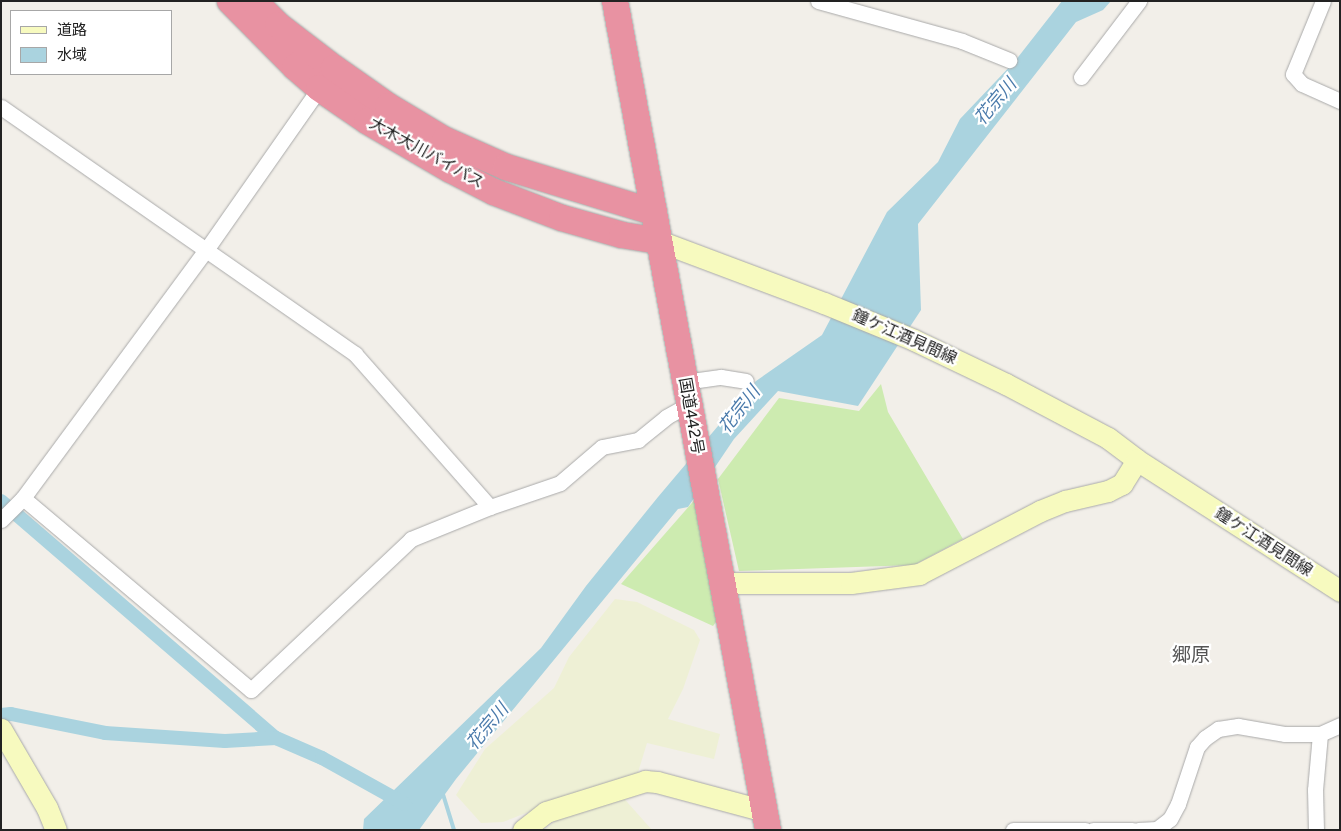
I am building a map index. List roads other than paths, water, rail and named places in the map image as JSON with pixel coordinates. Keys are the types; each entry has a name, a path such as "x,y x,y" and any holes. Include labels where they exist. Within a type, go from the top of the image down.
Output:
{"highway":[{"name":"大木大川バイパス","path":"230,1 295,67 327,78 388,106 445,140 506,167 652,212"},
{"name":"大木大川バイパス","path":"254,1 327,78 413,149 494,192 562,218 622,235 662,255"},
{"name":"国道442号","path":"615,1 695,445 767,820"}],"main road":[{"name":"鐘ケ江酒見間線","path":"662,255 824,303 914,340 1006,384 1108,438 1137,460 1340,591"},
{"path":"723,583 851,583 919,574 1040,511 1065,501 1108,491 1122,484 1137,460"},
{"path":"1,730 47,808 56,830"},
{"path":"522,830 546,812 645,781 657,782 767,820"}],"street":[{"path":"818,1 962,41 1009,60"},
{"path":"1081,77 1139,1"},
{"path":"1323,1 1293,74 1302,84 1340,101"},
{"path":"327,78 206,250 11,509 251,690 411,539 490,507 560,482 602,447 638,440 666,418 686,393 721,377 746,381"},
{"path":"1,107 355,354 490,507"},
{"path":"1138,830 1157,828 1170,819 1178,804 1197,747 1205,738 1218,729 1238,726 1285,734 1320,734 1340,725"},
{"path":"1316,830 1315,790 1320,734"},
{"path":"1013,830 1085,830"},
{"path":"1093,830 1132,830"}],"water":[{"name":"花宗川","path":"1062,1 1111,1 1103,10 1076,22 918,224 921,310 858,406 778,391 734,439 688,507 678,509 456,779 419,830 363,830 364,819 541,648 586,586 756,381 822,335 887,212 938,162 960,119 1015,61"}],"waterway":[{"path":"1,501 276,738"},
{"path":"1,715 11,714 105,733 225,741 276,738 322,758 405,804"},
{"path":"442,791 454,830"}],"district":[{"name":"郷原","path":"1191,657"}]}
